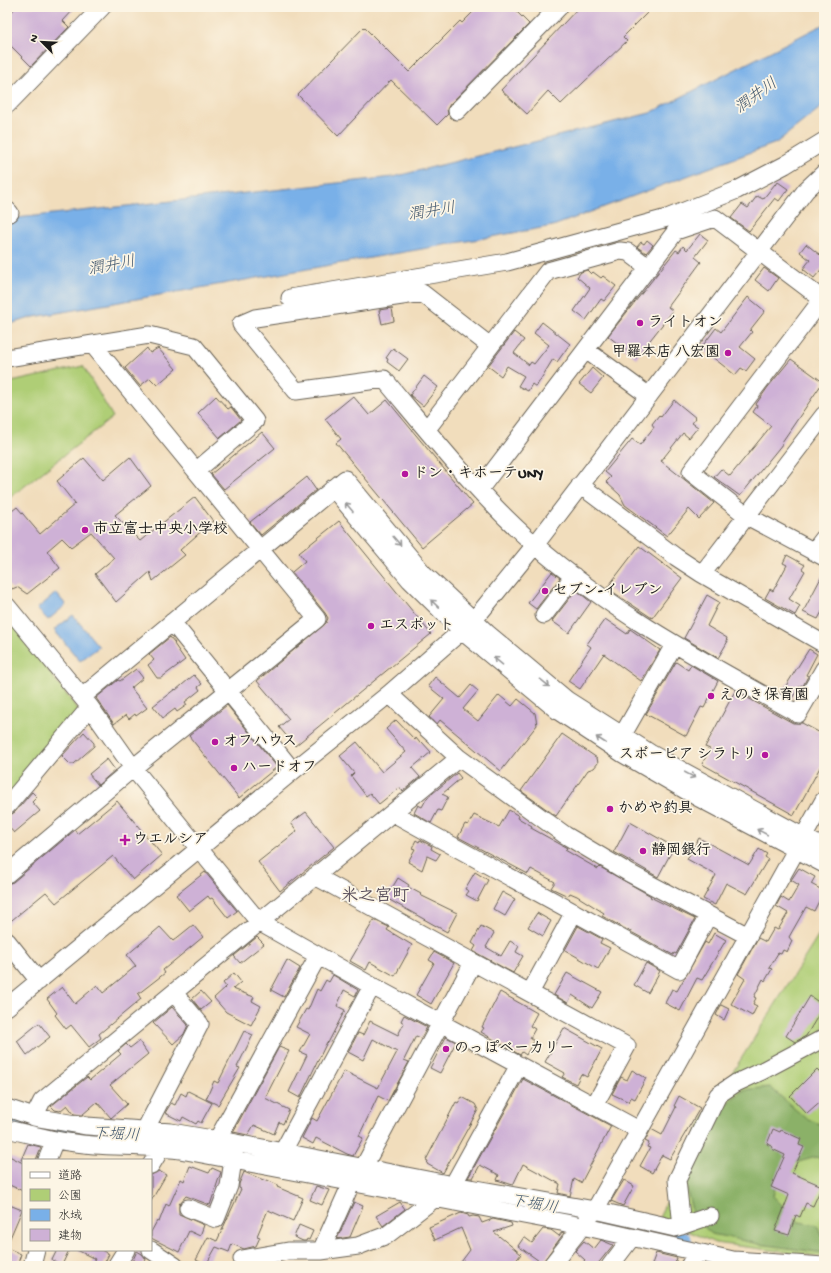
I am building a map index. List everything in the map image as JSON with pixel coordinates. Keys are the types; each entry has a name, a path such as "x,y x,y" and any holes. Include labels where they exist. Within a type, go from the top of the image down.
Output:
{"street":[{"path":"7,105 102,7"},
{"path":"457,111 559,7"},
{"path":"290,298 507,262 667,218 737,190 785,165 824,141"},
{"path":"7,1007 293,771 390,694 468,626 535,545 580,484 806,190 824,173"},
{"path":"7,210 10,213 7,214"},
{"path":"479,490 676,231 715,218 823,298 691,472 747,516 821,549"},
{"path":"427,429 548,271 620,251 628,252 649,268"},
{"path":"490,346 422,293 255,318 241,324 296,391 384,379 479,490 535,545 631,618 674,645 798,714 824,669"},
{"path":"7,358 149,335 194,346 255,421 196,471"},
{"path":"7,874 227,690 317,619 93,345"},
{"path":"586,350 649,396"},
{"path":"702,574 824,415"},
{"path":"7,806 86,702 172,622 339,483 410,580 468,626 567,700 650,754 800,844 824,864"},
{"path":"580,484 670,553 702,574 824,644"},
{"path":"544,615 574,576"},
{"path":"7,606 86,702 133,768 259,922 372,986 442,1022 639,1130"},
{"path":"172,622 293,771"},
{"path":"468,626 558,711 610,746 697,797 800,844 824,848"},
{"path":"622,736 674,645"},
{"path":"390,694 459,758 565,835 629,873 748,936"},
{"path":"34,1117 42,1101 174,994 259,922 459,758"},
{"path":"551,1266 594,1210 824,800"},
{"path":"393,813 679,970 708,916"},
{"path":"315,876 627,1046 594,1106"},
{"path":"530,994 574,912"},
{"path":"7,941 39,981"},
{"path":"217,1140 318,956"},
{"path":"363,1168 473,963"},
{"path":"282,1153 372,986"},
{"path":"145,1130 200,1024 174,994"},
{"path":"682,1226 678,1180 718,1095 736,1083 824,1038"},
{"path":"453,1185 519,1065"},
{"path":"7,1108 34,1117 87,1126 145,1130 217,1140 234,1151 351,1184 583,1226 632,1237 694,1259 724,1262 824,1266"},
{"path":"7,1129 55,1140 94,1145 282,1153 594,1210 675,1228 710,1216"},
{"path":"47,1159 55,1140"},
{"path":"152,1162 162,1147"},
{"path":"188,1208 216,1219 229,1186 234,1151"},
{"path":"321,1251 351,1184"},
{"path":"242,1259 288,1251 321,1251 358,1246 387,1235 434,1199"},
{"path":"610,1266 632,1237"},
{"path":"32,1266 36,1251"},
{"path":"116,1266 125,1251"},
{"path":"152,1251 175,1266"}],"green space":[{"path":"83,366 113,417 7,500 7,383"},
{"path":"7,619 11,621 79,711 7,802"},
{"path":"824,927 824,1257 715,1243 659,1218 702,1121"},
{"path":"770,1087 804,1117 824,1126 824,1160 816,1157 781,1167 773,1196 799,1222 817,1225 824,1240 824,1253 759,1244 712,1234 694,1218 685,1183 693,1153 722,1107 744,1090"}],"water":[{"name":"潤井川","path":"824,24 824,105 776,143 553,226 34,317 7,325 7,219 393,177 650,113"},
{"path":"56,593 66,605 48,620 37,609"},
{"path":"73,615 99,647 80,661 54,630"}],"building":[{"path":"16,7 76,7 63,21 69,27 31,66 7,42 7,17"},
{"path":"478,7 512,7 529,24 450,104 447,109 448,114 437,125 391,80 338,136 298,95 364,27 409,72 460,21 462,23"},
{"path":"579,7 653,7 623,37 627,41 561,104 548,91 527,114 501,90"},
{"path":"778,182 788,189 779,201 775,198 749,231 731,218 742,204 748,208 757,196 763,199"},
{"path":"700,234 708,240 695,257 701,262 668,307 673,311 636,358 608,336 676,250 679,252 683,246 687,250"},
{"path":"647,240 653,245 646,253 637,247 641,242 644,244"},
{"path":"806,244 824,258 824,266 814,278 803,269 810,260 800,252"},
{"path":"764,268 778,278 769,291 755,280"},
{"path":"587,270 591,274 593,272 601,278 603,276 616,286 604,301 601,299 586,320 574,311 590,288 577,277 581,272"},
{"path":"748,297 765,311 750,330 752,332 740,347 755,359 746,371 741,368 735,375 701,348 716,328 721,332"},
{"path":"392,308 394,321 382,324 379,310"},
{"path":"542,322 570,344 557,362 553,359 536,387 532,384 528,391 518,386 524,376 507,366 501,376 488,366 514,332 524,340 514,353 529,365 531,362 534,364 549,345 534,333"},
{"path":"147,348 150,353 158,348 176,369 157,385 150,378 140,386 125,368"},
{"path":"393,348 408,359 399,371 387,362 388,359 386,358"},
{"path":"791,359 823,382 782,442 783,443 740,496 714,477 721,469 730,476 771,426 753,412 757,406 756,404 768,387"},
{"path":"592,368 603,378 591,393 579,384"},
{"path":"424,376 438,387 423,406 410,395"},
{"path":"216,396 228,409 231,407 241,420 220,438 198,413"},
{"name":"ドン・キホーテUNY","path":"353,396 369,415 387,400 473,504 422,547 336,443 341,439 325,419"},
{"path":"674,400 696,418 692,423 698,427 689,438 683,433 661,461 714,503 699,519 689,509 667,536 625,505 620,495 606,482 611,477 605,472 632,439 640,445 654,427 652,424 659,415 661,417"},
{"path":"262,432 275,448 224,489 211,474"},
{"path":"130,457 151,486 115,515 140,541 195,497 213,521 180,550 185,555 153,581 150,572 116,602 95,574 114,558 91,532 71,547 62,538 47,551 60,568 27,594 17,587 12,589 7,583 7,515 17,507 40,534 75,504 57,481 84,458 103,480"},
{"path":"307,477 316,490 261,535 250,522"},
{"name":"エスポット","path":"339,521 431,634 295,746 279,727 289,719 257,681 326,623 328,618 325,613 292,572 305,561 299,553"},
{"path":"639,546 682,578 652,618 607,588"},
{"path":"787,555 805,565 802,569 805,571 789,599 800,606 795,615 765,598 770,589 773,591 787,565 783,563"},
{"name":"セブン-イレブン","path":"552,572 560,578 536,609 528,603"},
{"path":"824,572 824,608 818,619 803,612"},
{"path":"576,590 591,602 569,633 552,621"},
{"path":"707,595 719,602 707,626 727,638 726,641 728,641 718,658 684,638"},
{"path":"605,619 627,634 630,629 660,650 641,681 604,654 580,689 568,681 591,647 587,644"},
{"path":"170,637 185,660 161,678 157,678 148,665 154,660 149,654"},
{"path":"809,649 817,654 806,675 808,676 803,686 801,685 792,698 782,692"},
{"path":"676,662 688,670 691,665 718,681 704,708 701,707 686,736 646,714"},
{"path":"136,669 143,678 131,688 147,708 129,719 126,715 114,724 96,698 118,680 120,681"},
{"path":"194,675 202,684 198,687 200,690 185,702 187,705 177,712 175,709 163,718 153,706"},
{"path":"435,677 460,698 471,685 478,691 463,709 478,721 499,695 512,706 518,699 535,713 537,725 501,771 440,720 437,724 429,717 444,699 428,686"},
{"name":"スポーピア シラトリ","path":"735,691 793,723 802,723 824,735 824,760 794,815 702,764 710,749 705,747"},
{"path":"227,705 277,767 239,798 189,736"},
{"path":"396,720 415,740 416,738 420,743 422,742 431,752 412,768 420,777 403,791 399,788 379,804 370,793 366,796 351,776 354,773 340,756 357,742 382,772 406,752 386,729"},
{"path":"84,732 94,743 94,746 74,764 70,764 62,756"},
{"path":"562,734 597,758 598,763 594,768 588,770 556,816 521,791"},
{"path":"107,759 115,770 98,785 89,774"},
{"path":"457,773 461,778 442,794 448,797 441,811 438,810 431,823 414,813 418,805 422,807 427,798"},
{"path":"32,792 37,797 32,802 40,811 14,833 7,825 7,817 15,812"},
{"path":"117,801 162,855 133,880 113,856 56,903 46,892 7,924 7,884 13,882 75,830 77,834"},
{"path":"509,810 519,816 518,818 532,826 531,828 567,848 565,850 598,869 600,867 651,896 650,897 695,919 676,954 674,953 673,955 602,916 604,913 577,896 570,893 568,896 551,888 555,882 531,869 528,874 458,837 465,824 468,825 474,815 499,827"},
{"path":"306,812 334,847 280,891 258,862 297,831 291,823"},
{"name":"静岡銀行","path":"630,822 674,847 658,877 614,852"},
{"path":"699,838 749,865 759,849 767,854 765,857 768,859 747,894 726,883 715,905 703,899 716,875 687,859"},
{"path":"416,840 419,842 420,840 432,846 431,849 440,854 436,860 427,856 422,870 408,862 415,849 412,848"},
{"path":"799,868 815,877 811,884 824,891 814,911 806,907 789,937 792,941 787,952 783,950 781,954 778,953 769,968 772,969 765,981 763,979 754,997 756,998 753,1004 757,1006 752,1016 731,1004 745,979 738,974 758,938 766,942 774,928 778,930 788,913 776,906 781,897 789,902 799,885 791,880"},
{"path":"205,872 237,911 228,918 212,898 210,899 208,896 189,911 176,895"},
{"path":"475,872 488,880 477,901 466,895 469,891 465,889"},
{"path":"398,878 409,885 408,887 421,894 420,895 457,913 447,932 386,898"},
{"path":"502,892 515,899 505,916 493,909"},
{"path":"537,913 551,921 543,936 528,927"},
{"path":"374,920 389,927 387,930 412,945 395,976 370,962 366,970 350,961"},
{"path":"193,925 203,937 163,970 165,973 138,994 141,999 99,1034 101,1038 89,1047 71,1025 66,1029 55,1015 57,1013 47,999 62,987 75,1004 97,985 103,993 136,966 127,955 160,927 173,941"},
{"path":"481,926 494,933 486,947 501,956 510,941 519,946 516,952 523,956 513,973 473,951 476,946 472,943"},
{"path":"578,926 602,939 600,943 610,948 598,969 565,950"},
{"path":"714,933 726,940 702,980 697,978 680,1011 665,1003 672,989 677,991 705,942 708,944"},
{"path":"257,937 264,944 240,963 234,956"},
{"path":"434,952 454,963 431,1004 416,995 434,963 429,960"},
{"path":"287,960 300,968 284,997 271,990"},
{"path":"646,963 660,971 648,993 634,985"},
{"path":"234,973 241,982 233,989 254,997 252,1001 261,1006 251,1025 226,1012 214,998 226,987 223,983"},
{"path":"567,973 602,992 592,1008 572,995 568,1003 554,995"},
{"path":"333,975 358,990 355,996 344,990 337,1006 345,1010 328,1043 327,1042 300,1098 289,1092 307,1055 300,1052 310,1034 296,1027 306,1009 308,1010 317,989 320,991 326,980 329,982"},
{"path":"201,991 211,1002 201,1010 192,999"},
{"path":"500,992 537,1013 530,1026 535,1029 530,1038 534,1041 526,1055 522,1052 520,1055 481,1032 484,1028 482,1027"},
{"path":"810,996 824,1006 806,1036 795,1042 786,1036"},
{"path":"721,1005 729,1009 724,1020 716,1015"},
{"path":"172,1007 188,1025 184,1034 173,1044 153,1023"},
{"path":"404,1015 427,1027 421,1038 416,1036 404,1060 409,1062 388,1101 378,1096 359,1136 363,1138 353,1156 316,1138 313,1144 302,1138 312,1118 317,1121 344,1071 378,1088 397,1052 373,1039 363,1060 348,1052 358,1033 363,1035 370,1021 398,1035 404,1023 401,1021"},
{"path":"39,1023 50,1037 27,1055 17,1041"},
{"path":"564,1028 602,1049 587,1077 581,1074 576,1084 562,1077 565,1073 545,1062"},
{"path":"244,1031 253,1035 237,1067 240,1068 218,1105 206,1099 214,1081 218,1083"},
{"name":"のっぽベーカリー","path":"446,1037 456,1042 440,1073 430,1068"},
{"path":"139,1041 148,1054 110,1085 127,1104 111,1118 97,1102 82,1115 74,1114 67,1105 60,1111 55,1110 51,1106 87,1077 90,1080 121,1054 118,1051 126,1044 130,1048"},
{"path":"279,1047 289,1051 265,1098 289,1110 283,1124 279,1122 274,1134 254,1125 248,1135 233,1132"},
{"path":"817,1069 824,1076 824,1099 807,1114 790,1096"},
{"path":"632,1070 646,1078 635,1099 631,1097 629,1102 612,1094 621,1077 627,1080"},
{"path":"523,1079 611,1126 581,1183 574,1179 570,1196 558,1193 560,1184 523,1164 513,1185 497,1180 499,1175 480,1165 473,1178 468,1178"},
{"path":"188,1091 212,1103 201,1123 198,1121 196,1124 183,1117 181,1121 165,1113 171,1103 175,1105 181,1093 186,1096"},
{"path":"679,1096 700,1108 670,1159 662,1155 652,1173 640,1166 650,1148 647,1147 649,1143 645,1141 651,1129 662,1135 676,1107 674,1106"},
{"path":"462,1097 475,1104 478,1110 443,1173 427,1164 428,1161 426,1160 456,1102 458,1103"},
{"path":"773,1129 780,1132 781,1130 801,1139 799,1145 804,1147 792,1173 822,1186 813,1206 806,1203 800,1217 796,1215 789,1235 775,1231 789,1195 771,1187 785,1155 772,1149 773,1147 767,1144"},
{"path":"28,1144 41,1147 36,1159 21,1160"},
{"path":"7,1155 22,1162 22,1191 7,1184"},
{"path":"190,1166 209,1173 212,1168 221,1172 210,1205 186,1196 179,1204 179,1214 204,1225 200,1236 189,1231 179,1252 152,1238 152,1230 157,1221 159,1222 166,1204 169,1206 181,1179 184,1181"},
{"path":"159,1171 166,1175 152,1199 152,1174"},
{"path":"244,1172 266,1181 267,1180 278,1185 277,1187 303,1198 293,1221 268,1210 257,1236 260,1237 256,1246 244,1249 232,1244 229,1252 216,1247 206,1265 196,1260 208,1237 217,1241 241,1189 239,1188 239,1184"},
{"path":"624,1180 634,1186 623,1206 611,1201"},
{"path":"316,1186 329,1190 322,1205 310,1200"},
{"path":"354,1202 363,1206 350,1237 337,1239"},
{"path":"400,1202 405,1209 383,1226 376,1216"},
{"path":"7,1204 22,1210 7,1245"},
{"path":"461,1213 468,1215 469,1217 479,1217 482,1223 493,1219 511,1223 512,1226 494,1232 521,1254 512,1266 500,1266 494,1262 491,1266 458,1266 470,1250 461,1228 435,1240 429,1227"},
{"path":"299,1225 313,1231 309,1240 307,1239 306,1241 303,1241 294,1237"},
{"path":"543,1229 551,1230 559,1236 562,1232 564,1233 542,1263 518,1246 524,1237 532,1243"},
{"path":"601,1240 613,1245 596,1266 580,1266 585,1260 575,1251 584,1241 594,1249"},
{"path":"7,1248 21,1254 17,1266 7,1262"},
{"path":"56,1251 69,1251 62,1265 52,1260"},
{"path":"79,1251 103,1251 109,1254 103,1266 92,1264 95,1259"},
{"path":"137,1251 146,1259 143,1266 132,1262"},
{"path":"656,1253 677,1258 674,1266 652,1264"}],"waterway":[{"name":"下堀川","path":"7,1118 85,1135 121,1136"},
{"name":"下堀川","path":"601,1219 682,1241"}],"place":[{"name":"ライトオン","path":"640,323"},
{"name":"甲羅本店 八宏園","path":"728,353"},
{"name":"ドン・キホーテUNY","path":"405,474"},
{"name":"市立富士中央小学校","path":"85,530"},
{"name":"セブン-イレブン","path":"545,591"},
{"name":"エスポット","path":"371,626"},
{"name":"えのき保育園","path":"711,696"},
{"name":"オフハウス","path":"215,742"},
{"name":"スポーピア シラトリ","path":"765,755"},
{"name":"ハードオフ","path":"234,768"},
{"name":"かめや釣具","path":"610,809"},
{"name":"ウエルシア","path":"125,840"},
{"name":"静岡銀行","path":"643,851"},
{"name":"のっぽベーカリー","path":"446,1049"}],"district":[{"name":"米之宮町","path":"375,897"}]}
